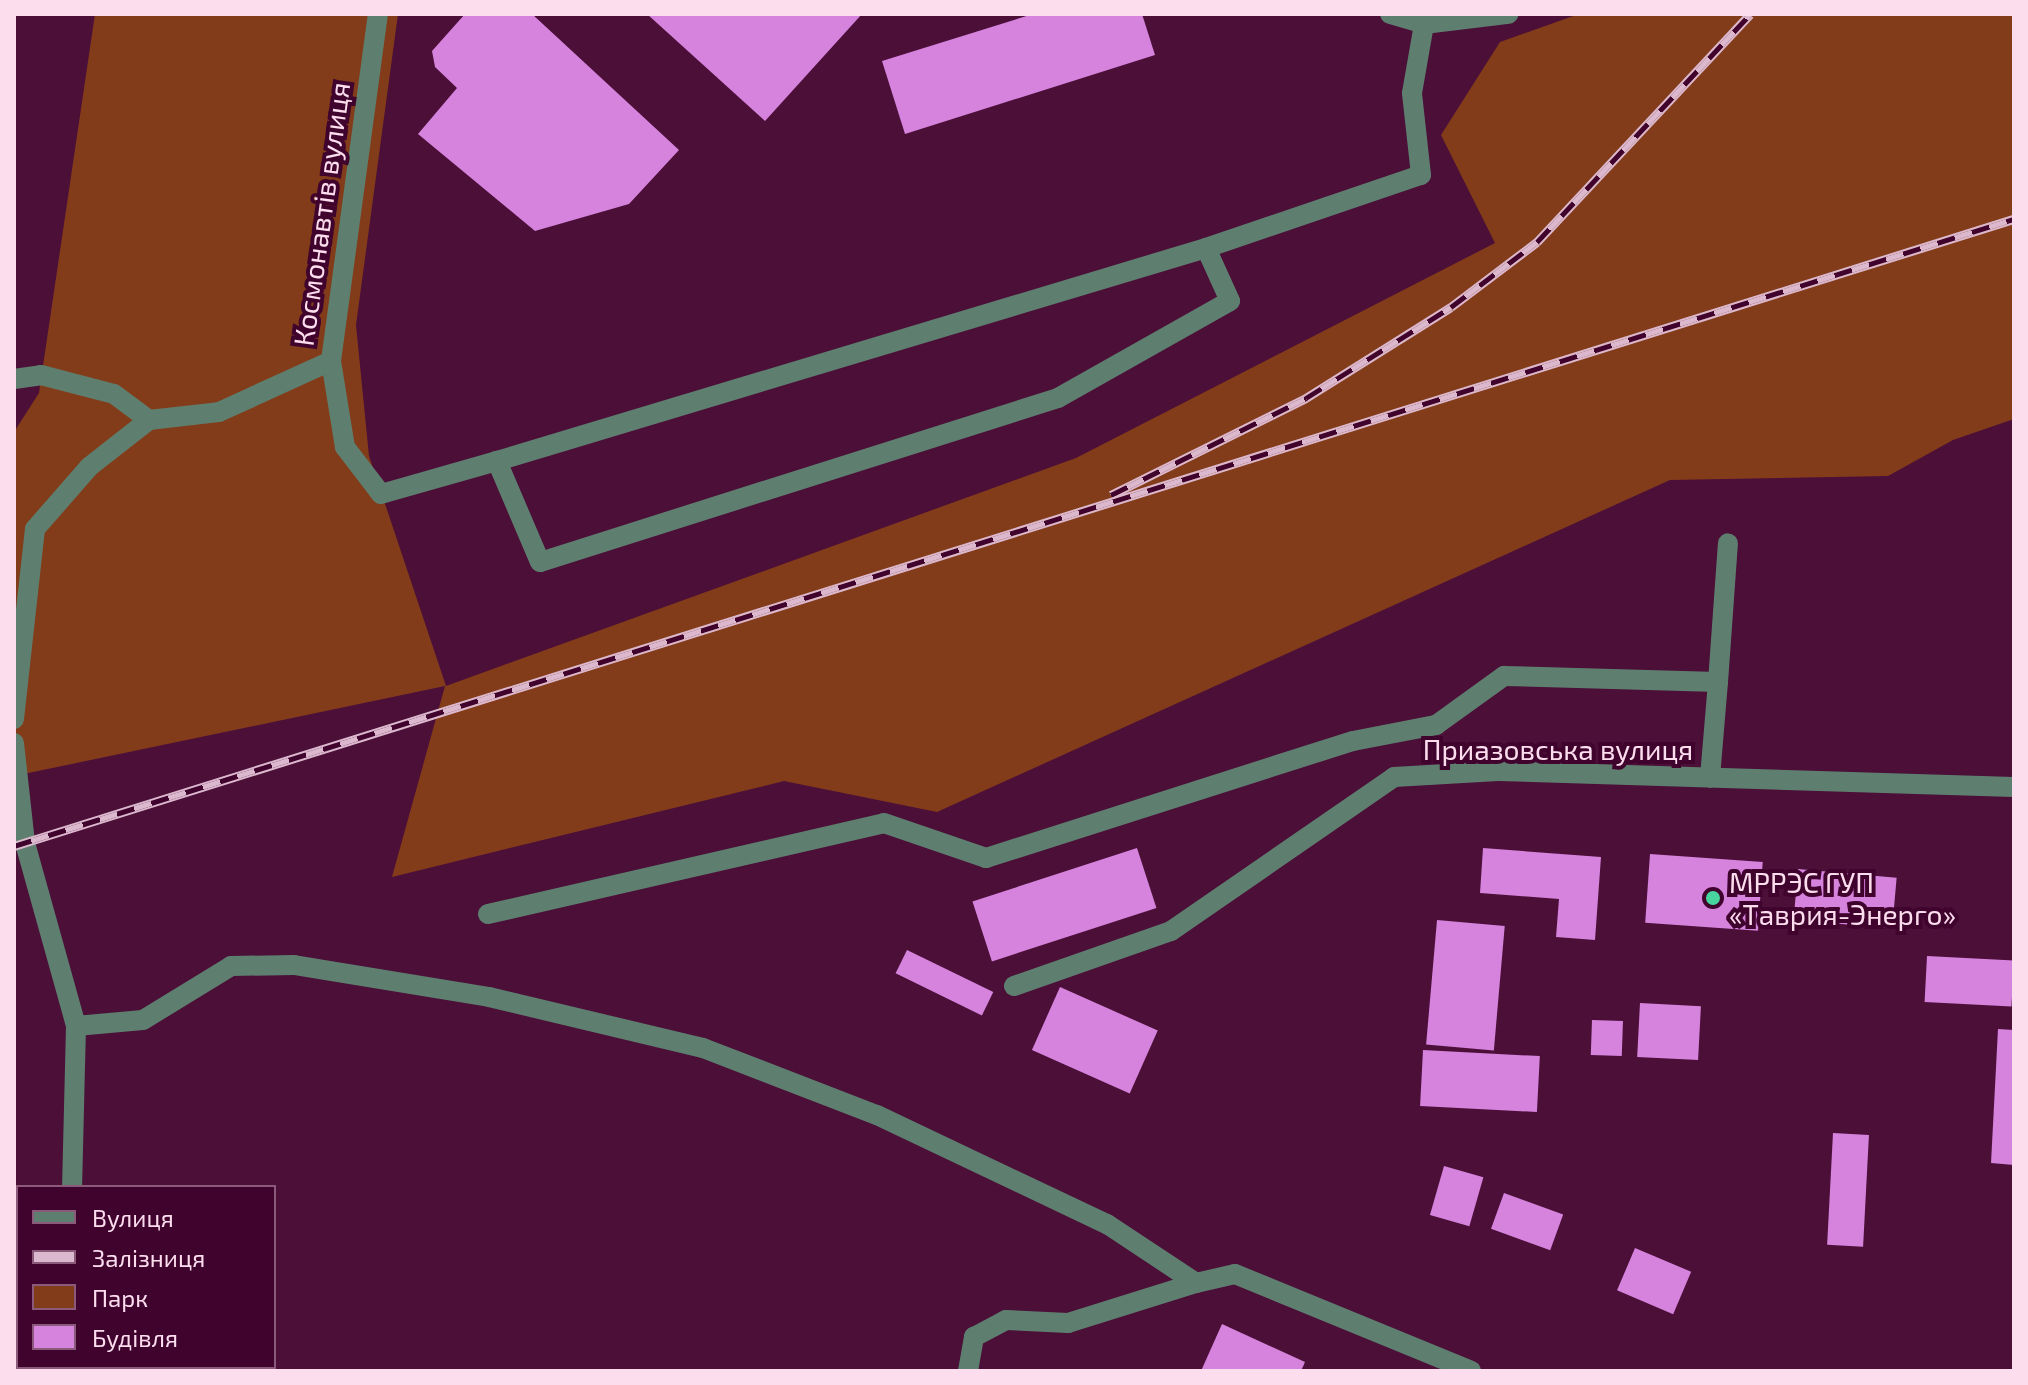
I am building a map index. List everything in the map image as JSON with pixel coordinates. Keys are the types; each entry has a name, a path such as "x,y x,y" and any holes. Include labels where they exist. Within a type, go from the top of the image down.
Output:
{"street":[{"name":"Космонавтів вулиця","path":"149,420 219,412 331,361 378,14"},
{"path":"1390,14 1424,24 1508,14"},
{"path":"331,361 345,447 381,494 1206,248 1421,175 1412,93 1424,24"},
{"path":"497,461 540,562 1058,398 1230,301 1206,248"},
{"path":"14,379 41,375 114,394 149,420 89,467 14,556"},
{"path":"14,719 35,529"},
{"path":"1710,778 1728,543"},
{"path":"488,914 884,823 986,858 1353,741 1436,725 1504,676 1718,682"},
{"path":"14,743 25,843 76,1026 72,1185"},
{"name":"Приазовська вулиця","path":"1014,986 1171,931 1394,777 1498,771 2014,787"},
{"path":"76,1026 143,1020 231,966 294,965 489,997 703,1048 877,1115 1107,1224 1196,1283"},
{"path":"968,1371 974,1337 1006,1320 1068,1323 1235,1274 1471,1371"}],"green space":[{"path":"95,14 398,14 356,325 369,456 446,686 1076,458 1495,243 1441,135 1500,42 1579,14 2014,14 2014,419 1953,440 1888,476 1670,480 937,812 784,781 392,877 445,686 14,776 14,432 39,393"}],"building":[{"path":"465,14 532,14 679,150 629,204 535,231 418,134 457,88 435,67 432,51"},
{"path":"647,14 862,14 765,121"},
{"path":"1033,14 1142,14 1155,55 905,134 882,61"},
{"path":"1137,848 1156,908 992,961 972,901"},
{"path":"1483,848 1601,857 1595,940 1556,937 1559,899 1480,893"},
{"path":"1650,854 1763,862 1758,931 1645,923"},
{"path":"1798,869 1897,878 1892,928 1794,920"},
{"path":"1437,920 1505,926 1494,1050 1426,1045"},
{"path":"907,950 993,992 982,1015 896,973"},
{"path":"1927,956 2014,961 2011,1006 1925,1002"},
{"path":"1060,987 1158,1031 1130,1094 1032,1050"},
{"path":"1640,1003 1701,1006 1698,1060 1637,1057"},
{"path":"1592,1020 1623,1021 1622,1056 1591,1055"},
{"path":"1998,1029 2014,1030 2014,1165 1991,1163"},
{"path":"1423,1050 1540,1056 1537,1112 1420,1106"},
{"path":"1833,1133 1869,1135 1863,1247 1827,1245"},
{"path":"1444,1166 1483,1177 1469,1226 1430,1215"},
{"path":"1504,1193 1563,1215 1550,1250 1491,1229"},
{"path":"1635,1248 1691,1272 1673,1314 1617,1290"},
{"path":"1222,1324 1305,1362 1301,1371 1201,1371"}],"railway":[{"path":"1111,495 1306,398 1451,307 1537,242 1750,14"},
{"path":"14,846 2014,219"}],"place":[{"name":"МРРЭС ГУП «Таврия-Энерго»","path":"1713,898"}]}
